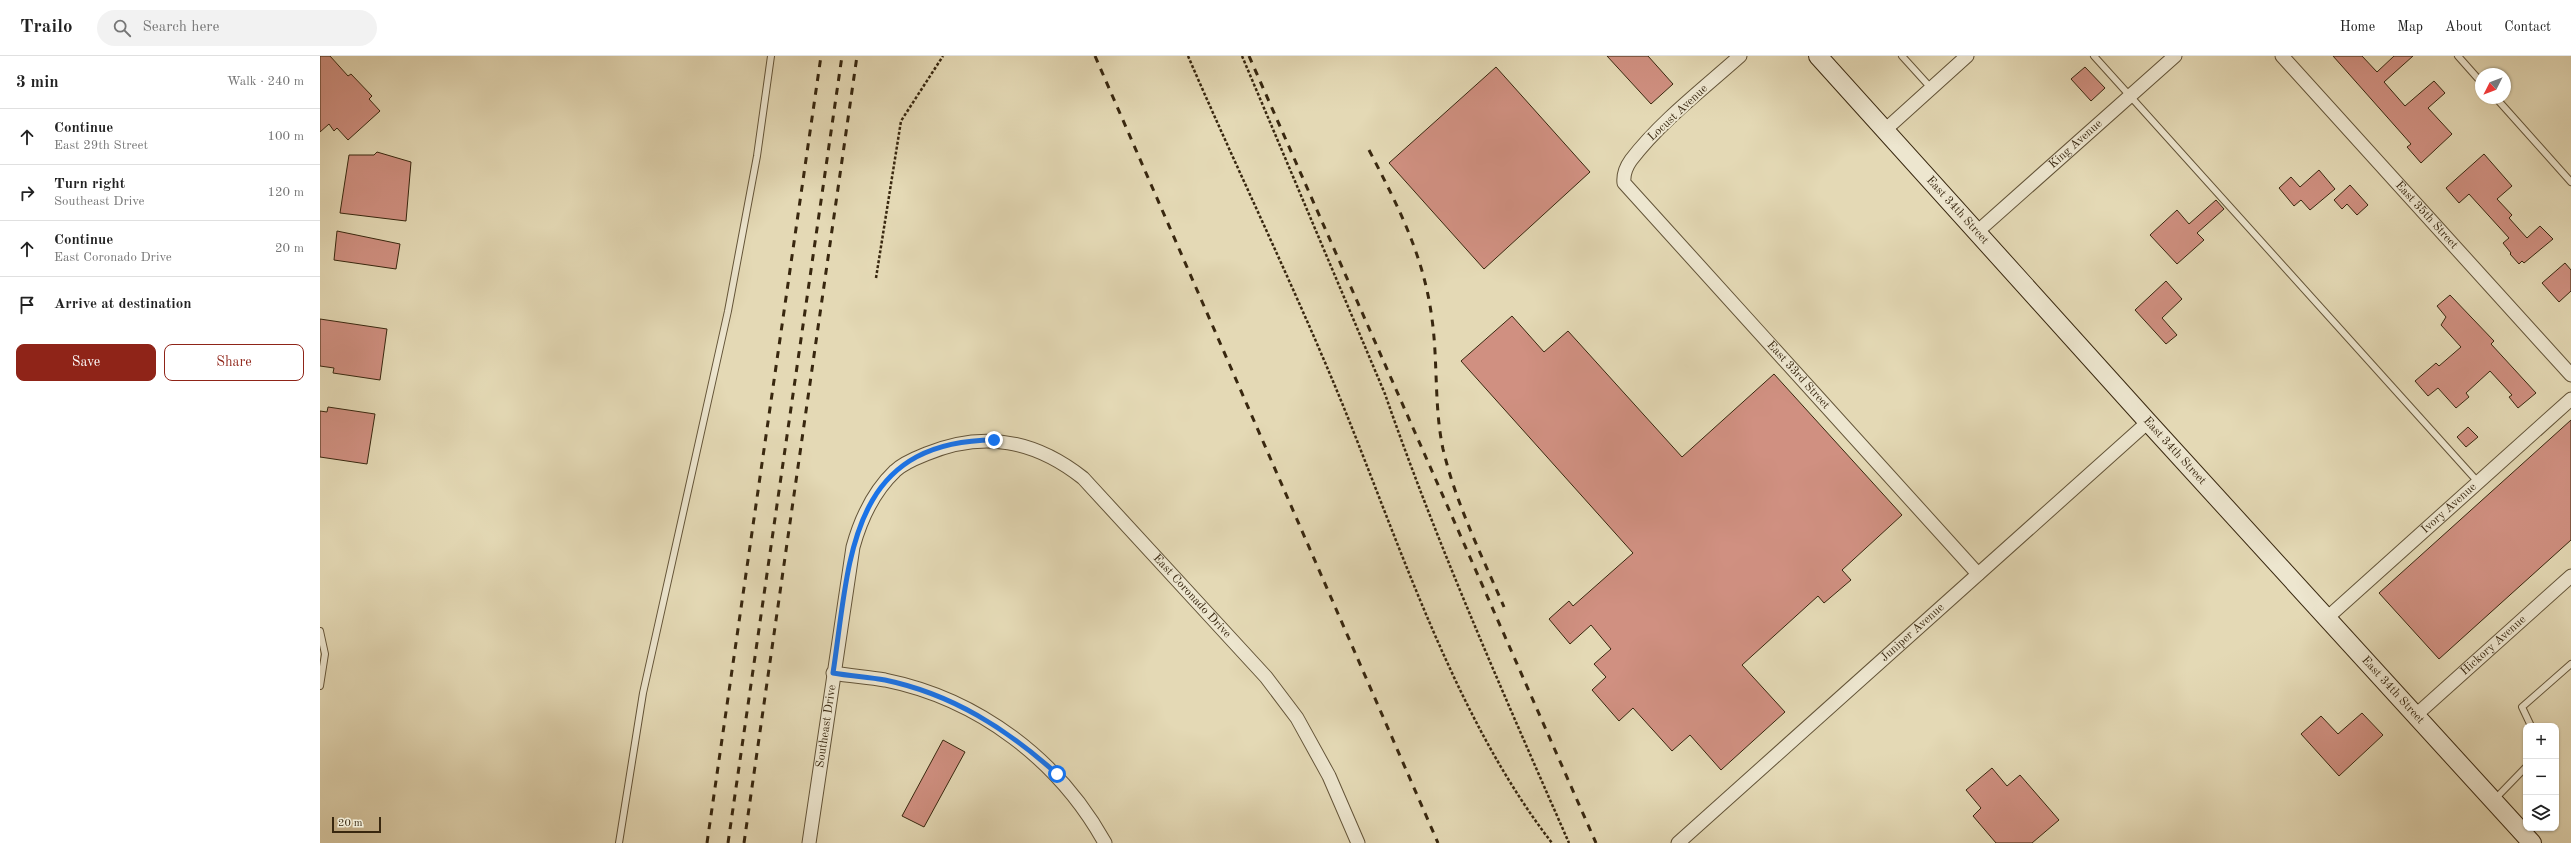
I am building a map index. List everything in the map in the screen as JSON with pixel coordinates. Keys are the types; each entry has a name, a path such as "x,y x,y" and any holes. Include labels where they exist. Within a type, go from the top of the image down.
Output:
{"main road":[{"name":"East 34th Street","path":"1818,56 2148,422 2532,843"}],"street":[{"name":"Locust Avenue","path":"1623,175 1630,161 1650,139 1740,56"},
{"path":"1885,130 1967,56"},
{"name":"King Avenue","path":"1977,232 2175,56"},
{"name":"East 35th Street","path":"2282,56 2571,375"},
{"name":"East 33rd Street","path":"1623,175 1624,183 1978,574"},
{"name":"Ivory Avenue","path":"2327,618 2571,399"},
{"name":"Juniper Avenue","path":"1678,843 2148,422"},
{"name":"East Coronado Drive","path":"954,445 980,440 1019,444 1065,464 1098,493 1266,677 1298,718 1329,776 1358,843"},
{"name":"Southeast Drive","path":"809,843 852,547 867,508 882,485 896,470 911,460 954,445"},
{"name":"Hickory Avenue","path":"2416,715 2571,576"},
{"path":"833,673 885,680 923,690 988,720 1014,737 1057,774 1095,824 1105,843"}],"lane":[{"path":"619,843 643,693 729,304 757,156 771,56"},
{"path":"1902,56 1931,88"},
{"path":"2094,56 2478,482"},
{"path":"2458,56 2475,75"},
{"path":"2501,104 2571,182"},
{"path":"320,631 325,654 320,686"},
{"path":"2530,723 2522,707 2571,664"},
{"path":"2494,801 2523,770"}],"path":[{"path":"876,278 901,121 943,56"},
{"path":"1188,56 1332,380 1442,651 1481,730 1533,819 1552,843"},
{"path":"1242,56 1385,394 1407,457 1469,612 1569,843"}],"building":[{"path":"320,56 330,56 348,76 351,74 372,96 369,99 380,111 348,140 337,128 334,131 329,124 320,132"},
{"path":"1607,56 1648,56 1673,84 1651,104"},
{"path":"2333,56 2362,56 2377,72 2394,56 2413,56 2384,82 2405,106 2434,81 2445,93 2428,108 2452,134 2421,163 2407,147 2411,144"},
{"path":"1496,67 1590,172 1484,269 1389,163"},
{"path":"2085,67 2105,88 2091,101 2071,79"},
{"path":"377,152 411,162 406,221 340,213 349,155 374,155"},
{"path":"2484,154 2512,186 2497,199 2512,215 2509,218 2527,238 2540,226 2553,239 2524,263 2522,261 2519,264 2510,254 2511,253 2503,243 2509,238 2469,194 2459,203 2446,188"},
{"path":"2319,170 2335,189 2310,210 2301,200 2294,206 2279,188 2291,177 2300,187"},
{"path":"2350,185 2368,205 2357,215 2347,204 2342,209 2334,200"},
{"path":"2216,200 2224,209 2197,233 2204,240 2177,264 2150,235 2177,210 2189,224"},
{"path":"337,231 400,244 396,269 334,260"},
{"path":"2565,263 2571,270 2571,291 2559,302 2542,283"},
{"path":"2166,281 2182,299 2162,318 2177,335 2166,344 2135,310"},
{"path":"2450,295 2494,341 2491,344 2536,393 2518,408 2509,397 2512,395 2490,371 2466,393 2469,397 2456,408 2438,388 2428,396 2415,381 2436,363 2439,366 2461,347 2441,325 2446,317 2437,306"},
{"path":"1512,316 1544,352 1568,331 1682,457 1774,374 1902,515 1842,570 1851,580 1824,603 1818,596 1742,665 1785,712 1721,770 1690,735 1672,751 1633,708 1619,721 1592,690 1606,677 1594,664 1611,649 1591,625 1570,644 1549,619 1569,601 1573,606 1633,553 1461,361"},
{"path":"320,319 387,329 380,380 333,373 334,368 320,366"},
{"path":"328,407 375,414 367,464 320,457 320,411 327,412"},
{"path":"2571,420 2571,540 2439,659 2379,593"},
{"path":"2468,427 2478,437 2466,447 2457,437"},
{"path":"2362,713 2383,735 2339,776 2301,734 2321,716 2338,734"},
{"path":"943,740 965,752 924,827 902,816"},
{"path":"1992,768 2007,786 2020,775 2059,820 2032,843 1996,843 1973,816 1981,808 1966,790"}],"railway":[{"path":"707,843 821,56"},
{"path":"728,843 842,56"},
{"path":"744,843 857,56"},
{"path":"1095,56 1438,843"},
{"path":"1249,56 1596,843"},
{"path":"1369,150 1400,211 1423,274 1434,335 1438,417 1443,449 1462,510 1504,607"}],"route":[{"path":"994,440 973,440 936,450 911,460 896,470 882,485 867,508 852,547 833,673 885,680 923,690 954,703 988,720 1014,737 1057,774"}]}
